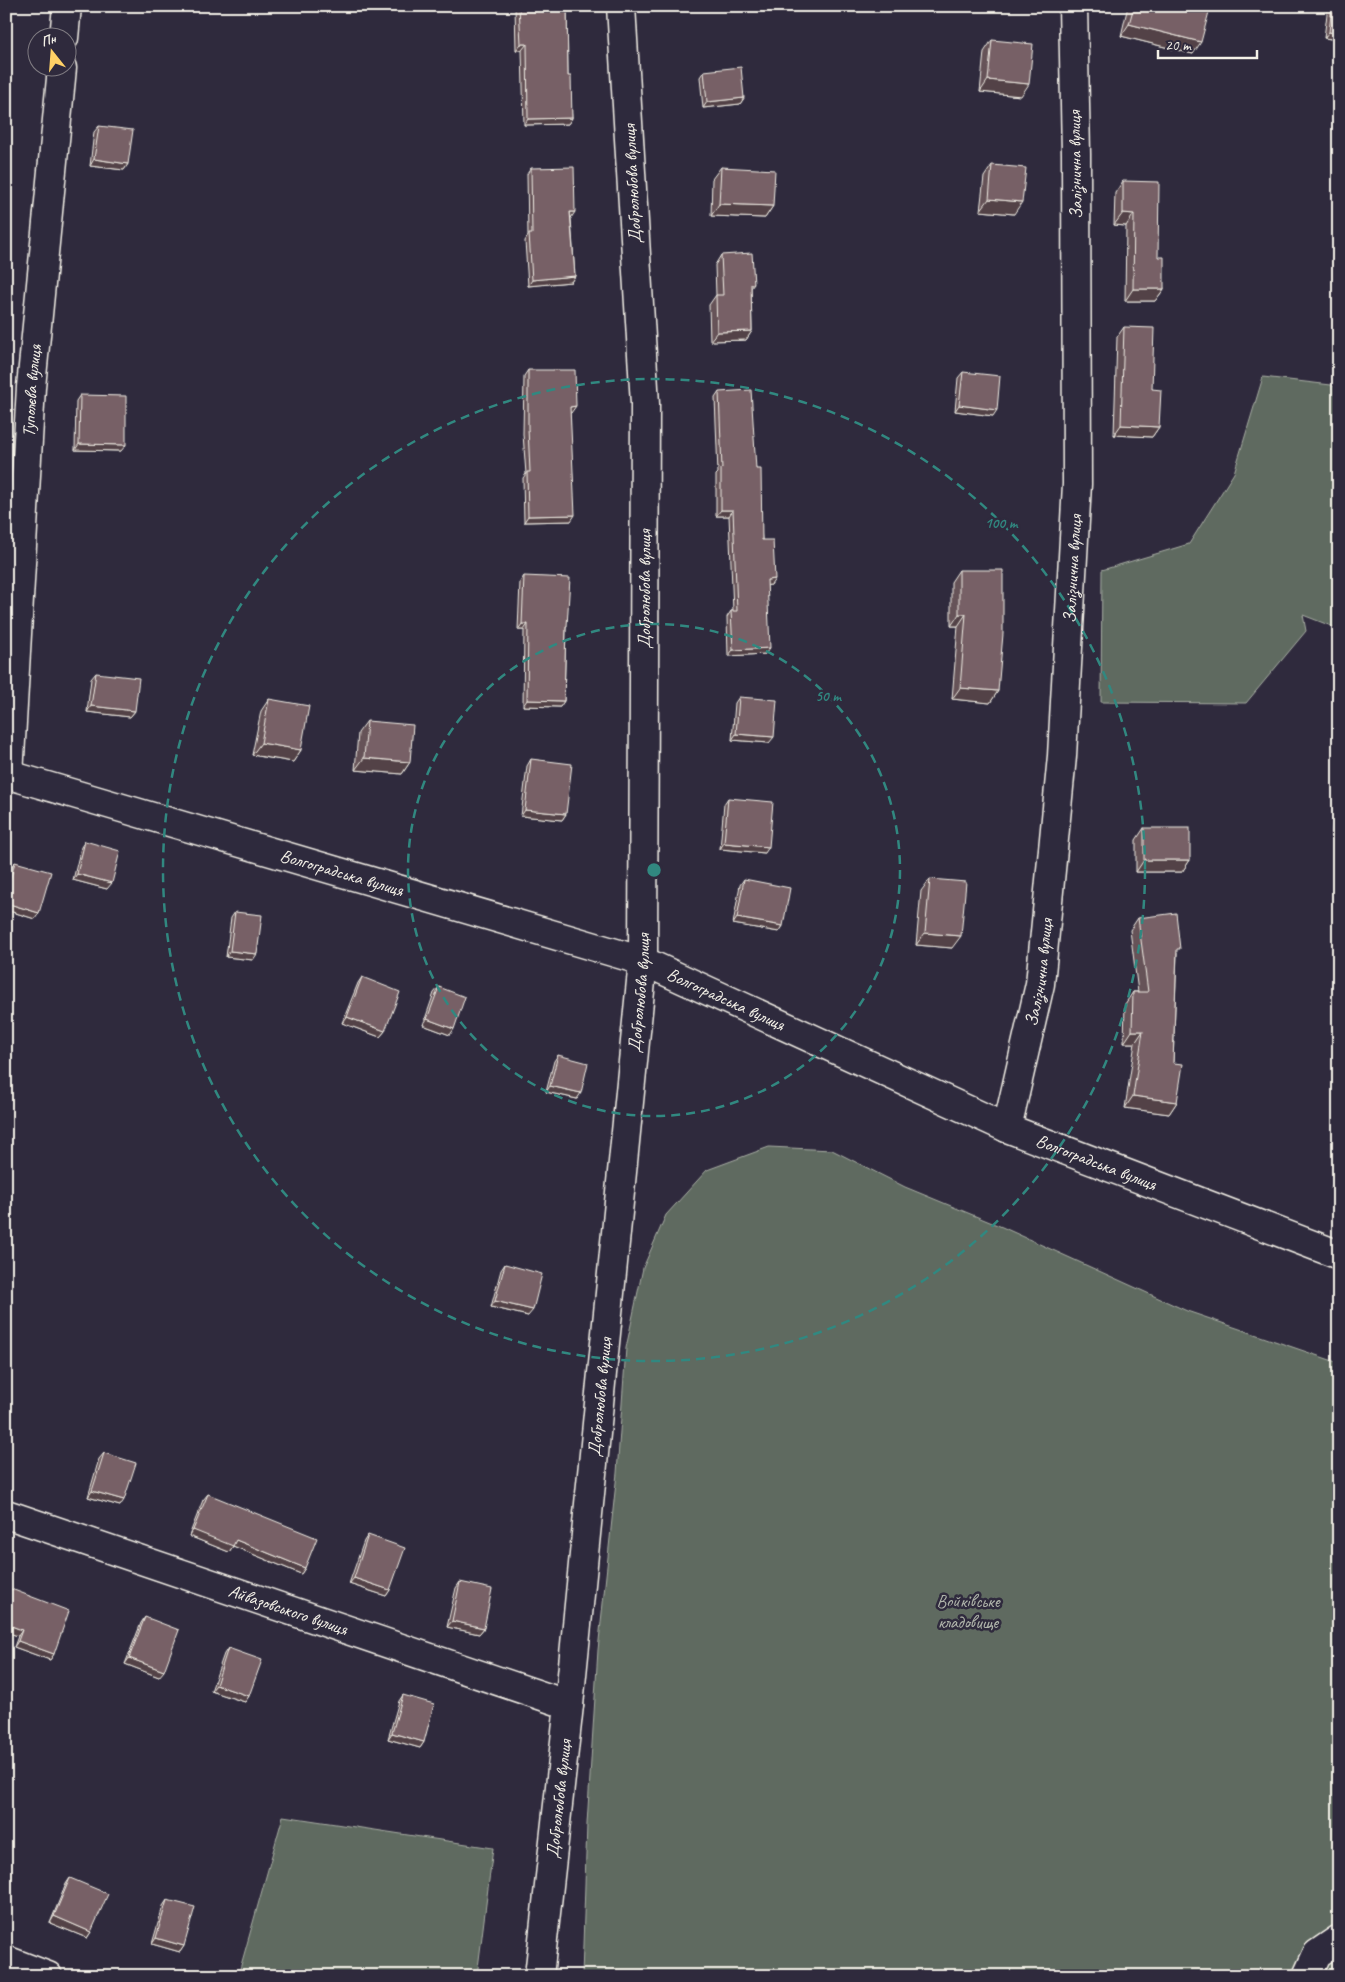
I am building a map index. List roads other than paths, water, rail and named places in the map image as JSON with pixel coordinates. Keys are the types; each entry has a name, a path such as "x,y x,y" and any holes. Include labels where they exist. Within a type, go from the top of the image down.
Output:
{"street":[{"path":"65,28 67,6"},
{"name":"Добролюбова вулиця","path":"539,1976 569,1705 643,961 645,404 621,6"},
{"name":"Залізнична вулиця","path":"1007,1128 1040,984 1062,756 1076,484 1076,154 1073,6"},
{"name":"Туполєва вулиця","path":"8,775 31,387 61,78"},
{"name":"Волгоградська вулиця","path":"8,775 643,961 1007,1128 1339,1255"},
{"name":"Айвазовського вулиця","path":"6,1514 569,1705"},
{"path":"1307,1976 1317,1954 1339,1939"},
{"path":"6,1960 48,1976"}],"park label":[{"name":"Войківське кладовище","path":"968,1611"}]}
